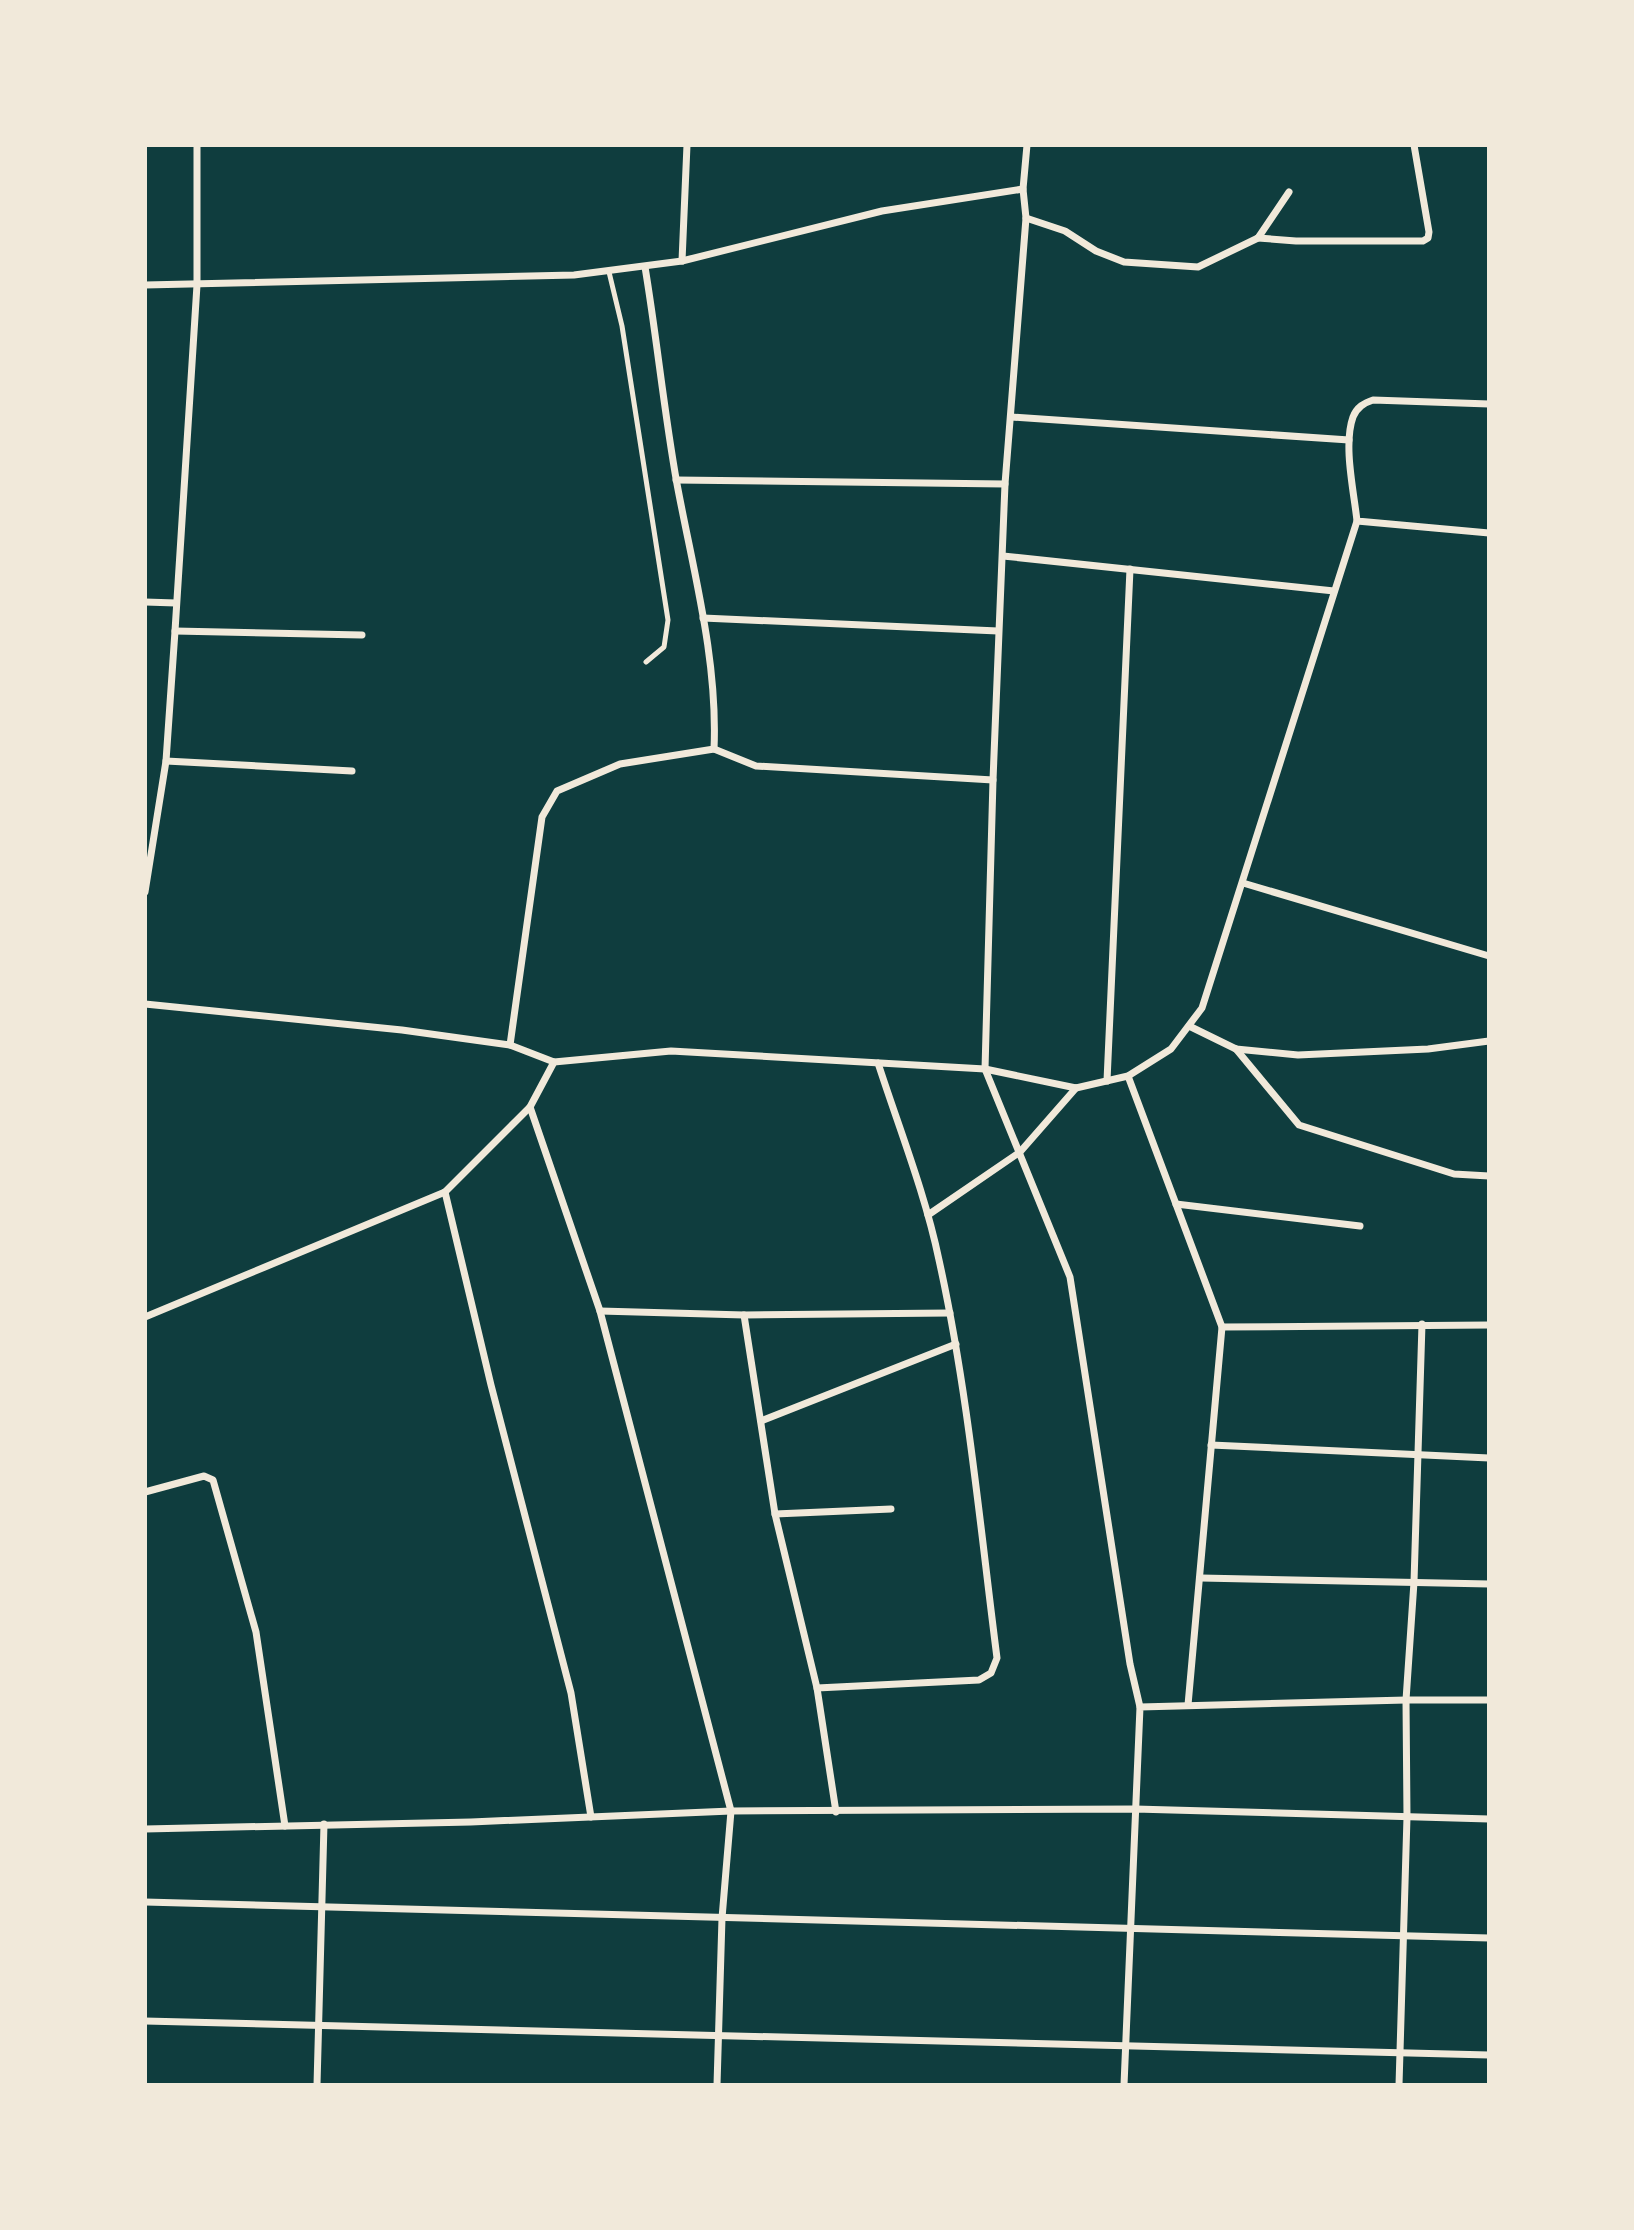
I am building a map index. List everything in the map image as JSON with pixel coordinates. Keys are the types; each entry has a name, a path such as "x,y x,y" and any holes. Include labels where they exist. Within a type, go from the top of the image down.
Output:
{"street":[{"path":"145,892 166,761 197,285 197,145"},
{"path":"682,261 687,145"},
{"path":"1027,145 1023,189 1026,218 1005,484 998,631 985,1069 1070,1277 1128,1650 1140,1707 1124,2085"},
{"path":"1258,238 1296,241 1423,241 1428,238 1429,232 1414,145"},
{"path":"145,285 609,272 682,261 882,211 1023,189"},
{"path":"1026,218 1065,231 1096,251 1124,262 1198,267 1258,238 1289,192"},
{"path":"645,267 676,480 703,618 712,686 714,749"},
{"path":"145,1004 402,1030 510,1045 554,1062 671,1051 985,1069 1076,1088 1128,1076 1171,1049 1202,1009 1357,522 1349,440 1353,416 1362,404 1373,400 1489,404"},
{"path":"1011,417 1349,440"},
{"path":"676,480 1005,484"},
{"path":"1357,522 1489,533"},
{"path":"1003,555 1334,591"},
{"path":"1107,1081 1130,569"},
{"path":"145,602 176,603"},
{"path":"703,618 998,631"},
{"path":"175,631 362,635"},
{"path":"510,1045 542,817 557,791 620,764 714,749 756,766 993,780"},
{"path":"166,761 352,771"},
{"path":"1243,883 1489,956"},
{"path":"1189,1026 1236,1049 1298,1055 1428,1049 1489,1041"},
{"path":"1236,1049 1299,1125 1454,1174 1489,1176"},
{"path":"145,1317 445,1192 530,1107 554,1062"},
{"path":"817,1688 979,1680 991,1673 997,1658 950,1313 928,1215 878,1063"},
{"path":"1128,1076 1222,1327 1188,1705"},
{"path":"928,1215 1020,1152 1076,1088"},
{"path":"530,1107 600,1311 732,1811 722,1918 717,2085"},
{"path":"445,1192 491,1385 572,1693 591,1816"},
{"path":"1176,1204 1360,1226"},
{"path":"600,1311 744,1315 950,1313"},
{"path":"744,1315 775,1514 817,1688 835,1812"},
{"path":"1399,2085 1407,1817 1406,1700 1414,1582 1422,1324"},
{"path":"1222,1327 1489,1325"},
{"path":"761,1421 956,1344"},
{"path":"1211,1445 1489,1458"},
{"path":"145,1492 204,1475 213,1480 256,1632 285,1826"},
{"path":"775,1514 891,1509"},
{"path":"1201,1578 1489,1584"},
{"path":"1140,1707 1489,1700"},
{"path":"145,1829 471,1822 732,1811 1135,1809 1489,1819"},
{"path":"317,2085 324,1825"},
{"path":"145,1902 1489,1938"},
{"path":"145,2021 1489,2055"}],"lane":[{"path":"609,272 622,326 668,620 664,647 646,662"}]}
